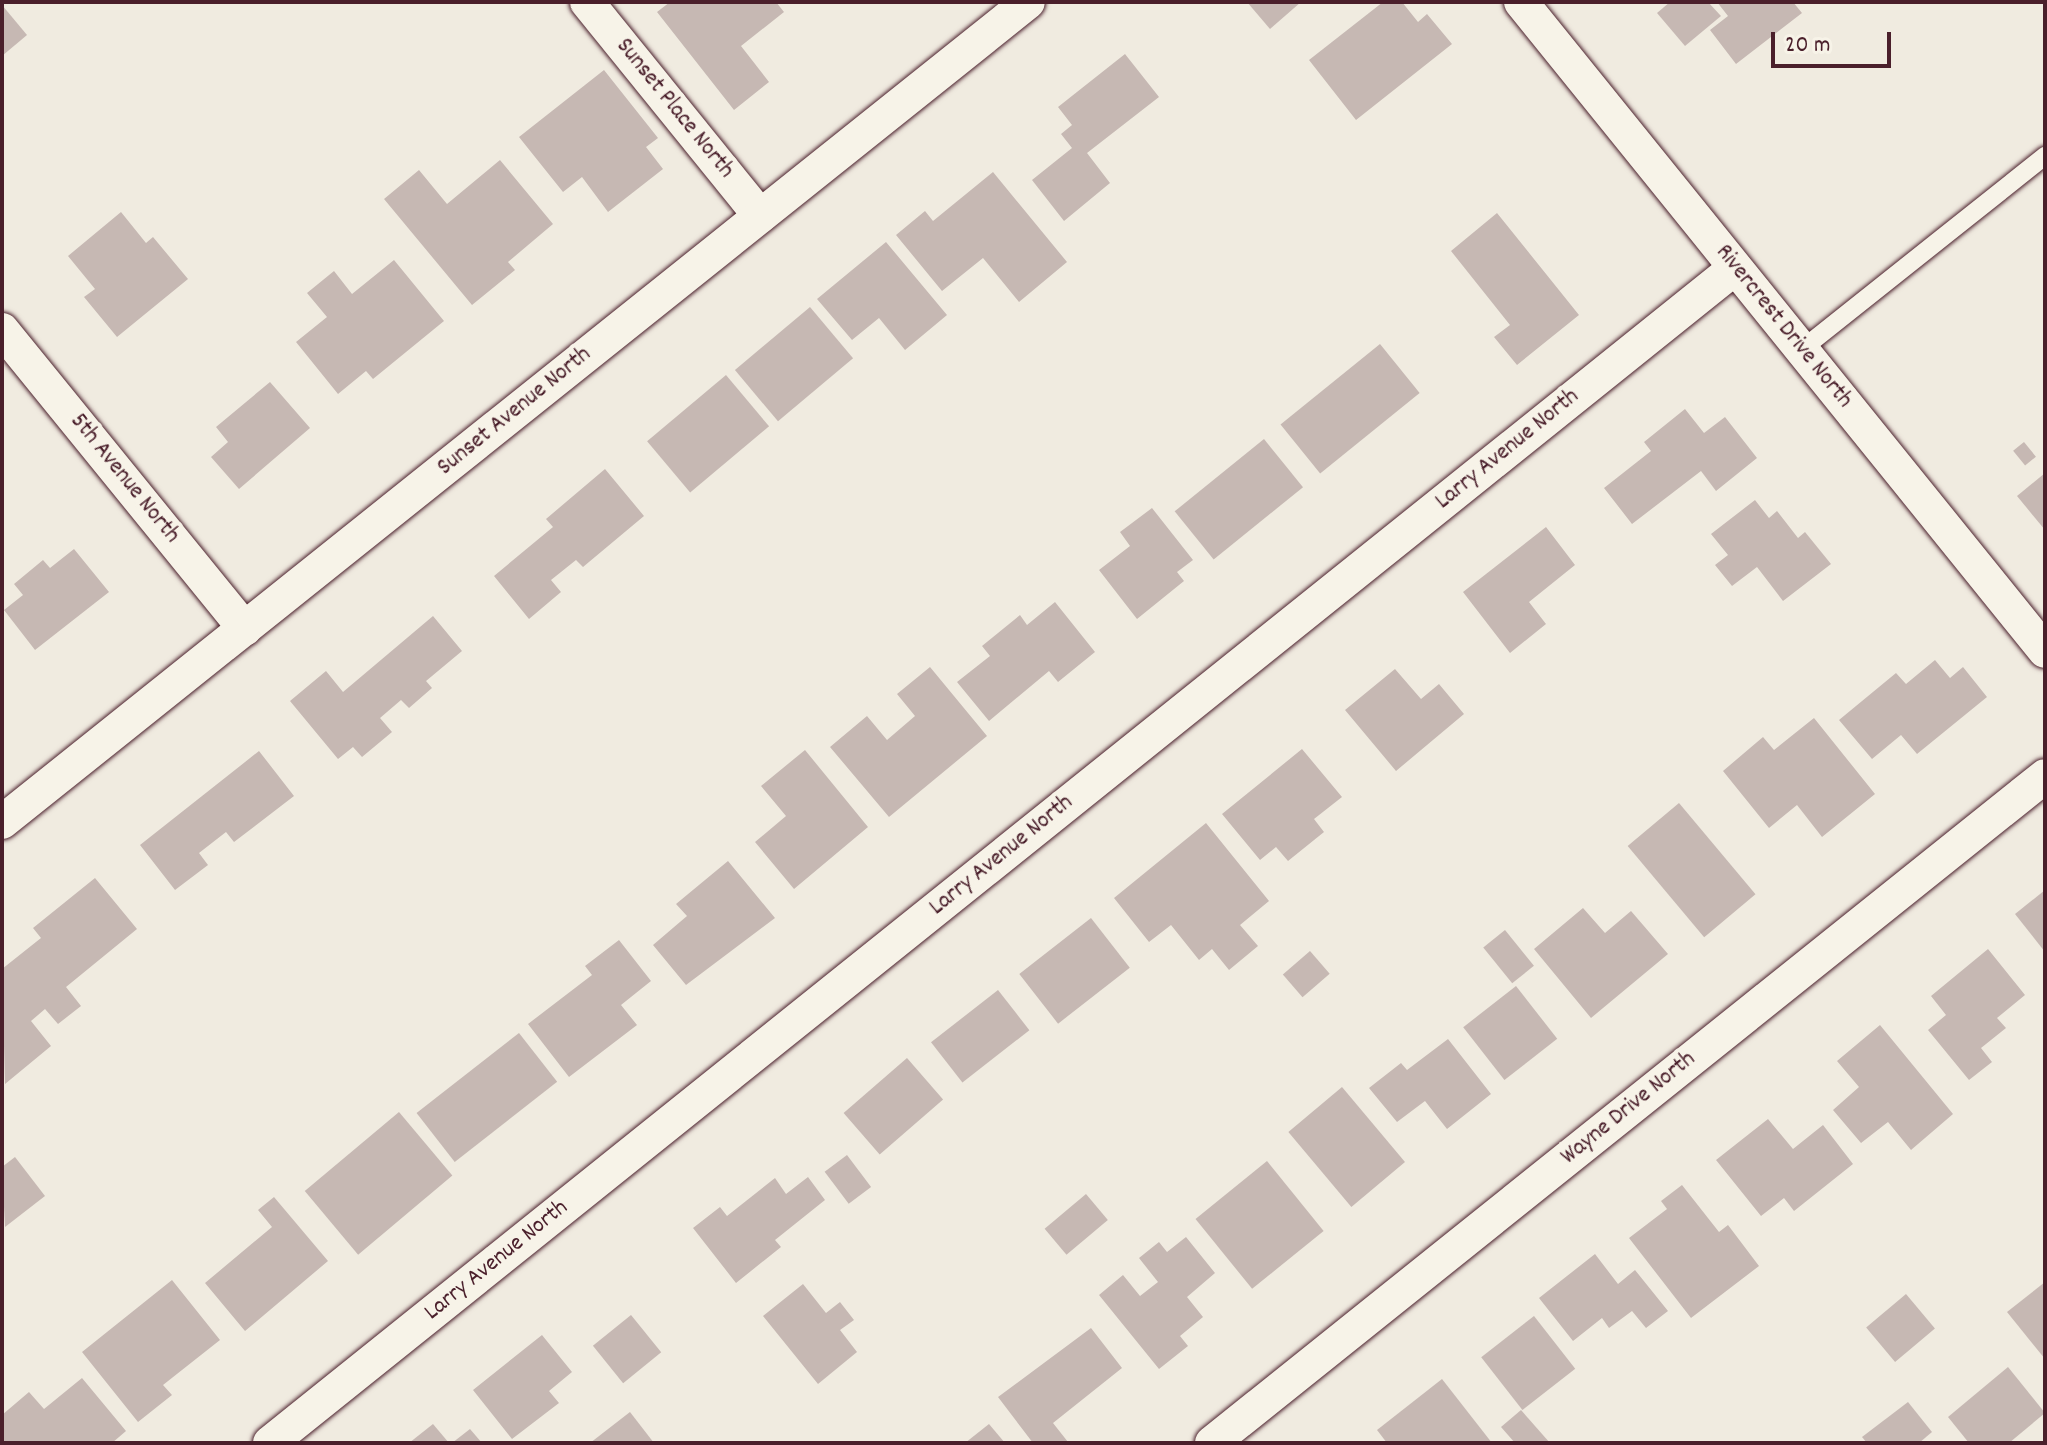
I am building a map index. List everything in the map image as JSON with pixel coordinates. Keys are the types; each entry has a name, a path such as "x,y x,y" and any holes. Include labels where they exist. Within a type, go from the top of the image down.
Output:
{"street":[{"name":"Sunset Place North","path":"587,2 760,216"},
{"name":"Sunset Avenue North","path":"2,822 1028,2"},
{"name":"Rivercrest Drive North","path":"1521,2 2045,651"},
{"name":"Larry Avenue North","path":"270,1443 1735,268"},
{"name":"5th Avenue North","path":"2,330 245,629"},
{"name":"Wayne Drive North","path":"1212,1443 2045,776"}],"lane":[{"path":"1801,350 2045,156"}],"building":[{"path":"670,2 776,2 784,12 741,46 769,82 734,110 657,12"},
{"path":"1247,2 1301,2 1270,29"},
{"path":"1383,2 1402,2 1418,22 1427,14 1452,44 1356,120 1309,60"},
{"path":"1670,2 1708,2 1721,16 1685,46 1657,13"},
{"path":"1717,2 1793,2 1802,13 1736,64 1710,30 1728,16"},
{"path":"2,5 27,35 2,56"},
{"path":"1125,54 1159,97 1087,153 1110,183 1064,221 1032,180 1072,148 1061,134 1072,125 1058,107"},
{"path":"604,70 658,138 646,147 663,169 608,212 582,177 563,192 519,137"},
{"path":"500,160 553,224 508,262 515,270 472,305 384,199 419,170 447,204"},
{"path":"993,172 1067,262 1019,302 983,258 942,291 896,235 925,211 933,221"},
{"path":"121,212 146,243 153,237 188,279 117,337 84,297 95,289 68,256"},
{"path":"1497,213 1579,315 1517,365 1494,337 1510,325 1451,251"},
{"path":"886,242 947,315 905,350 879,318 852,340 817,299"},
{"path":"394,260 444,321 373,379 366,371 338,394 296,342 327,317 307,293 334,271 352,294"},
{"path":"810,307 853,358 778,421 735,370"},
{"path":"1380,344 1420,393 1320,474 1281,425"},
{"path":"726,375 769,426 690,493 647,441"},
{"path":"270,382 310,428 239,489 211,457 228,442 216,427"},
{"path":"1685,409 1704,433 1725,417 1757,458 1716,491 1701,471 1632,524 1604,488 1651,451 1644,442"},
{"path":"1264,439 1303,487 1214,560 1175,511"},
{"path":"2024,442 2036,457 2025,466 2013,451"},
{"path":"605,469 644,516 583,567 576,560 551,580 561,592 529,619 494,576 553,527 546,519"},
{"path":"2045,473 2045,530 2017,496"},
{"path":"1755,500 1769,518 1777,511 1798,538 1805,532 1831,564 1783,601 1757,567 1732,586 1715,565 1728,555 1711,534"},
{"path":"1152,508 1193,560 1177,572 1184,581 1137,619 1099,570 1130,546 1120,532"},
{"path":"1546,527 1575,565 1529,602 1546,624 1510,653 1463,592"},
{"path":"74,549 109,592 35,650 4,610 23,595 14,584 43,560 50,568"},
{"path":"1055,602 1095,652 1058,682 1049,671 989,721 957,682 990,656 982,646 1020,615 1027,625"},
{"path":"433,616 462,651 426,681 432,688 409,708 401,700 380,718 392,732 362,757 353,747 338,759 290,701 326,671 343,692"},
{"path":"1935,660 1950,678 1963,667 1987,697 1917,754 1901,735 1872,759 1839,720 1896,673 1906,684"},
{"path":"930,667 987,736 889,817 830,747 867,716 887,740 915,716 897,694"},
{"path":"1395,669 1421,699 1439,684 1464,714 1396,771 1345,710"},
{"path":"1814,718 1875,794 1822,837 1797,805 1769,828 1723,771 1763,737 1774,750"},
{"path":"1302,749 1342,797 1314,819 1324,832 1288,861 1276,847 1260,860 1222,814"},
{"path":"805,750 868,827 794,889 755,842 786,816 761,786"},
{"path":"259,751 294,796 234,842 226,832 199,853 208,865 175,890 140,845"},
{"path":"1679,803 1755,894 1704,937 1628,846"},
{"path":"1206,823 1269,901 1240,925 1258,946 1229,970 1212,949 1199,960 1171,925 1149,942 1114,898"},
{"path":"728,861 775,918 686,985 653,945 687,916 676,904"},
{"path":"95,878 137,929 66,987 81,1006 58,1024 45,1009 31,1021 51,1046 5,1084 2,969 41,938 33,928"},
{"path":"2045,890 2045,952 2015,914"},
{"path":"1583,908 1605,933 1631,911 1668,954 1591,1018 1534,949"},
{"path":"1091,918 1130,968 1058,1024 1019,974"},
{"path":"1505,930 1534,966 1512,983 1483,948"},
{"path":"619,940 651,981 621,1005 637,1025 569,1077 528,1024 592,975 585,966"},
{"path":"1988,949 2025,995 1997,1018 2006,1028 1981,1048 1992,1062 1969,1080 1928,1030 1946,1015 1931,996"},
{"path":"1310,951 1330,974 1303,997 1283,975"},
{"path":"1516,986 1557,1039 1504,1080 1463,1027"},
{"path":"998,990 1029,1030 962,1083 931,1042"},
{"path":"1880,1025 1953,1114 1911,1150 1888,1122 1861,1143 1833,1110 1859,1087 1837,1061"},
{"path":"519,1033 557,1082 455,1162 417,1113"},
{"path":"1448,1039 1491,1094 1447,1129 1425,1101 1397,1122 1369,1088 1401,1063 1407,1070"},
{"path":"907,1058 943,1100 880,1155 844,1113"},
{"path":"1342,1087 1405,1162 1351,1207 1288,1132"},
{"path":"399,1112 452,1176 358,1255 305,1191"},
{"path":"1768,1119 1793,1149 1823,1125 1853,1164 1794,1211 1784,1198 1761,1216 1716,1160"},
{"path":"847,1155 871,1187 849,1204 825,1172"},
{"path":"15,1157 45,1196 5,1227 2,1167"},
{"path":"1267,1161 1324,1231 1252,1289 1196,1219"},
{"path":"808,1177 825,1200 775,1240 781,1247 736,1283 693,1228 720,1207 727,1216 775,1178 786,1194"},
{"path":"1682,1185 1719,1232 1728,1225 1759,1266 1691,1318 1629,1238 1667,1209 1661,1201"},
{"path":"1086,1194 1108,1220 1066,1255 1045,1229"},
{"path":"274,1197 328,1261 245,1331 205,1283 272,1227 258,1210"},
{"path":"1186,1237 1215,1273 1187,1297 1203,1317 1180,1336 1188,1346 1159,1369 1099,1295 1123,1275 1140,1296 1158,1282 1139,1258 1159,1242 1167,1252"},
{"path":"1595,1254 1618,1284 1635,1270 1668,1311 1646,1328 1632,1311 1609,1328 1602,1318 1573,1341 1539,1298"},
{"path":"172,1280 220,1340 163,1385 172,1395 138,1422 82,1352"},
{"path":"2045,1282 2045,1359 2007,1312"},
{"path":"803,1284 826,1313 840,1302 854,1320 840,1330 857,1352 818,1384 763,1316"},
{"path":"1906,1294 1935,1328 1895,1362 1866,1327"},
{"path":"631,1315 661,1352 623,1383 593,1346"},
{"path":"1534,1316 1575,1369 1522,1410 1481,1357"},
{"path":"1091,1328 1122,1368 1053,1423 1068,1442 1033,1443 998,1397"},
{"path":"542,1335 572,1372 549,1391 559,1403 512,1439 473,1390"},
{"path":"2008,1367 2045,1413 2009,1443 1969,1443 1948,1417"},
{"path":"82,1378 126,1431 112,1443 2,1443 2,1415 29,1392 44,1409"},
{"path":"1442,1379 1492,1443 1387,1443 1377,1430"},
{"path":"1908,1402 1932,1432 1919,1443 1867,1443 1862,1437"},
{"path":"1521,1410 1550,1443 1515,1443 1501,1427"},
{"path":"630,1412 654,1443 590,1443"},
{"path":"433,1424 449,1443 409,1443"},
{"path":"989,1424 1005,1443 965,1443"},
{"path":"470,1429 482,1443 452,1443"}]}
